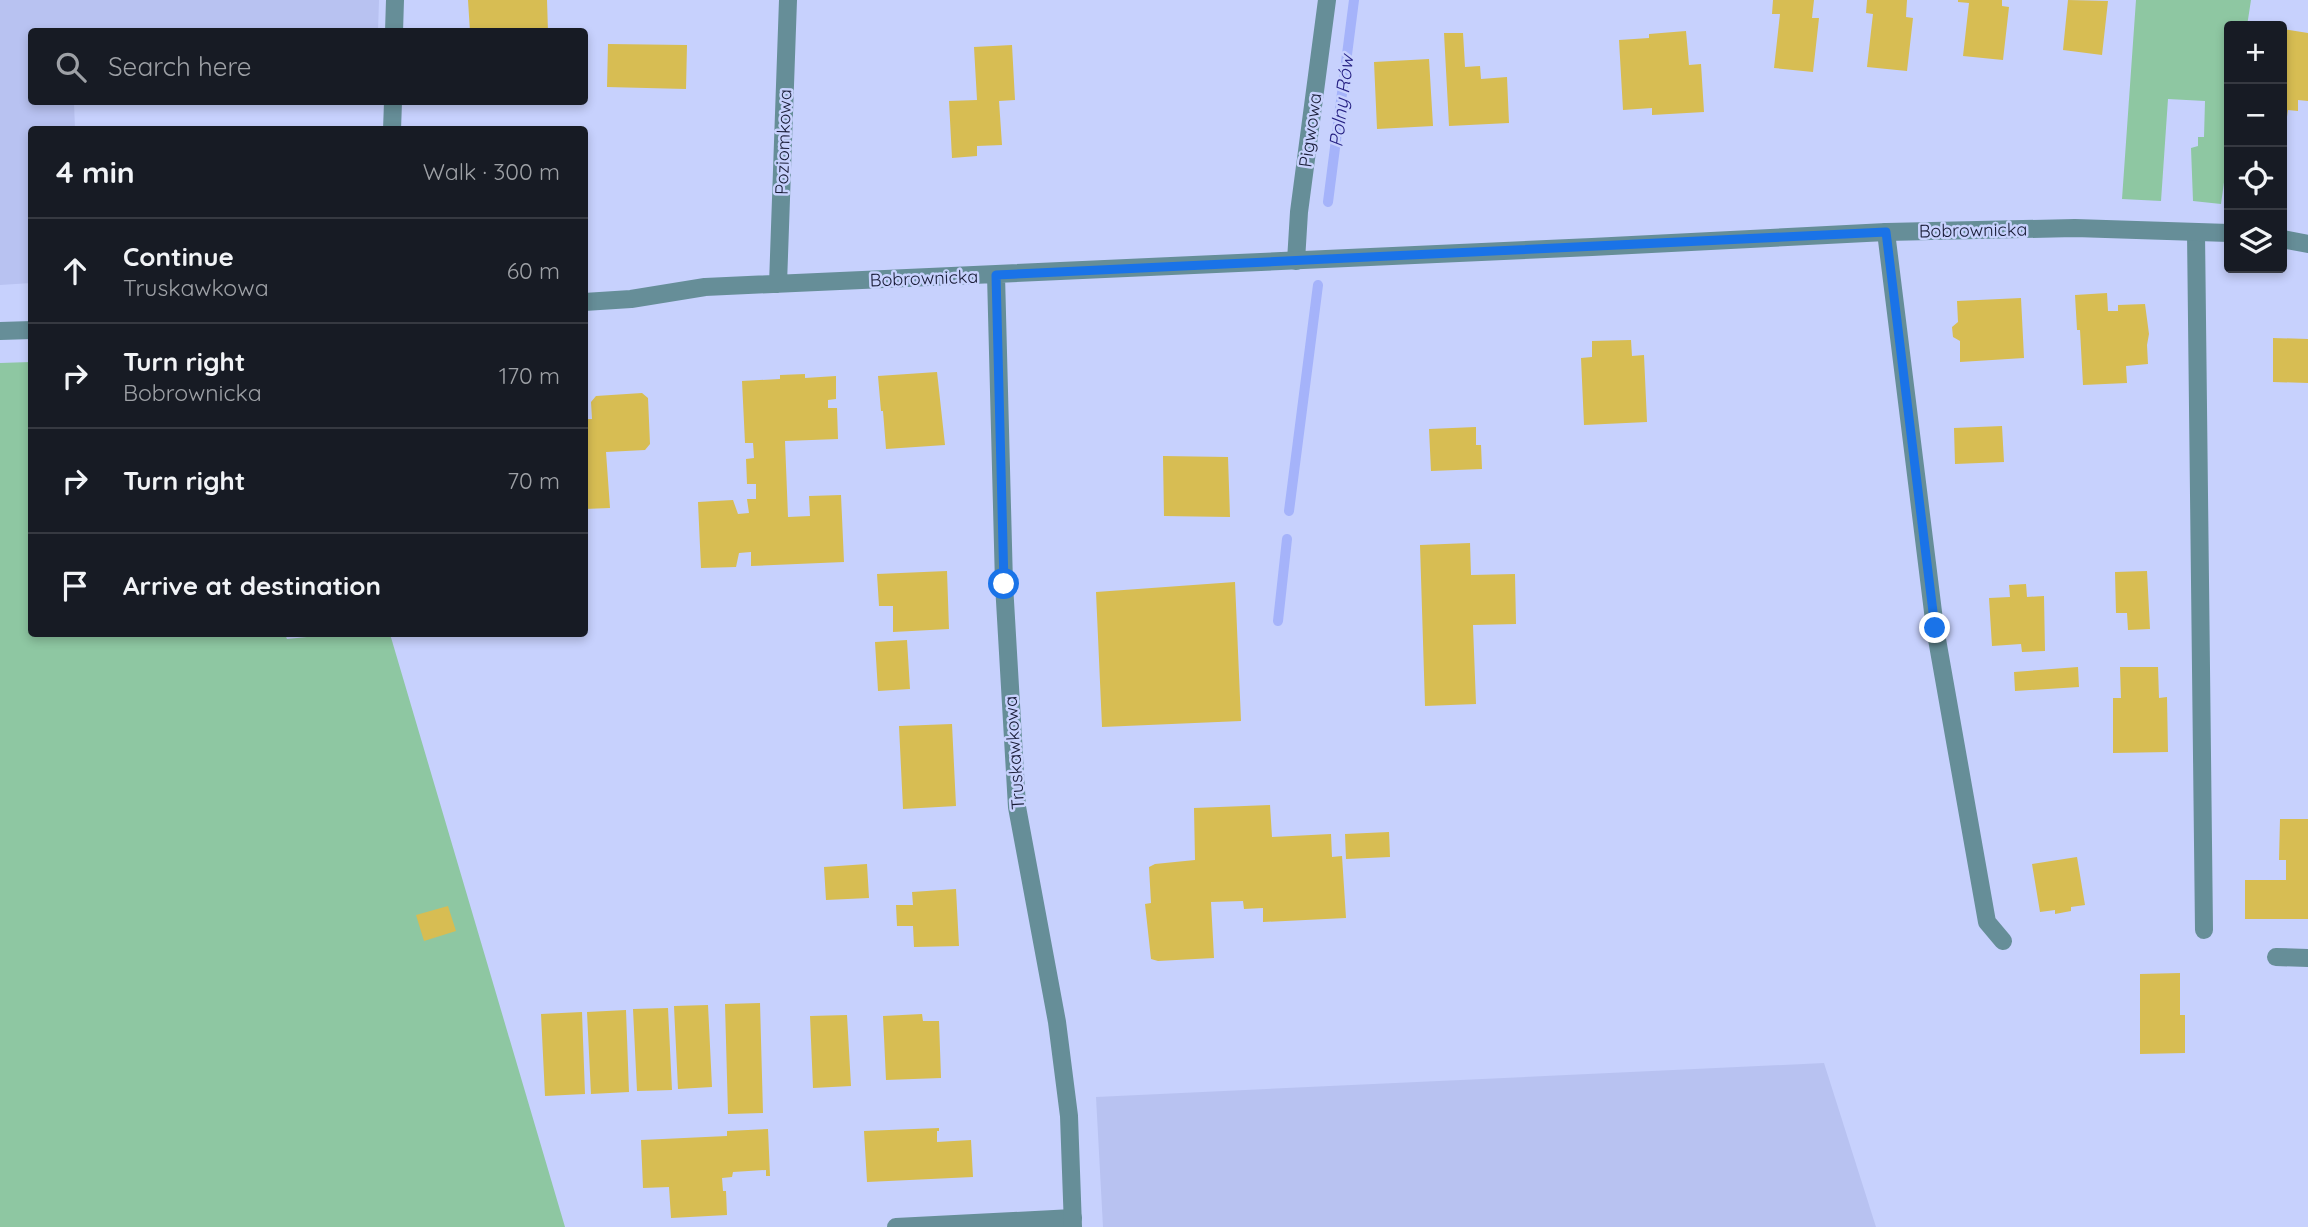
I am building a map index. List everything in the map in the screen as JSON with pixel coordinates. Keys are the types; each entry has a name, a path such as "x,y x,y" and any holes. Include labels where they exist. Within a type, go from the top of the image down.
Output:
{"street":[{"path":"394,28 395,0"},
{"name":"Poziomkowa","path":"778,284 788,0"},
{"name":"Pigwowa","path":"1296,261 1299,212 1327,0"},
{"path":"392,126 393,105"},
{"name":"Bobrownicka","path":"588,302 631,299 705,287 1886,232 2075,228 2224,233"},
{"path":"1886,232 1935,628 1987,922 2003,941"},
{"path":"2196,232 2204,930"},
{"path":"2287,240 2308,244"},
{"name":"Truskawkowa","path":"996,275 1004,584 1017,807 1057,1022 1069,1116 1073,1223"},
{"path":"0,331 28,330"},
{"path":"2276,957 2308,958"},
{"path":"896,1227 1073,1223"}],"shaded area":[{"path":"0,0 379,0 378,28 28,28 28,105 74,105 75,126 28,126 28,283 0,285"},
{"path":"1824,1063 1876,1227 1103,1227 1096,1097"}],"green space":[{"path":"2136,0 2251,0 2248,21 2224,21 2224,182 2221,204 2193,201 2191,148 2198,146 2198,137 2204,137 2205,101 2168,99 2161,201 2122,199"},
{"path":"28,362 28,637 391,637 565,1227 0,1227 0,363"}],"building":[{"path":"468,0 547,0 548,28 470,28"},
{"path":"1773,0 1814,0 1812,18 1819,18 1813,72 1774,68 1780,14 1772,14"},
{"path":"1867,0 1907,0 1906,17 1913,18 1907,71 1867,67 1873,14 1866,13"},
{"path":"1958,0 2002,0 2002,6 2009,7 2003,60 1963,56 1969,3"},
{"path":"2068,0 2108,1 2102,55 2063,50"},
{"path":"2287,30 2308,33 2308,101 2298,100 2298,111 2288,110 2287,117"},
{"path":"1686,31 1689,65 1701,64 1704,112 1652,115 1652,108 1623,110 1619,40"},
{"path":"1444,33 1463,33 1465,67 1480,66 1481,79 1507,77 1509,123 1449,126"},
{"path":"608,44 687,45 686,89 607,87"},
{"path":"1012,45 1015,100 999,101 1002,145 977,146 977,156 952,158 949,101 977,100 974,47"},
{"path":"1429,59 1433,126 1377,129 1374,62"},
{"path":"2107,293 2108,311 2118,311 2118,305 2145,304 2149,334 2148,364 2126,366 2127,383 2083,385 2075,295"},
{"path":"2021,298 2024,358 1960,362 1960,341 1953,337 1952,327 1958,322 1957,301"},
{"path":"2273,338 2308,339 2308,383 2273,382"},
{"path":"1631,340 1632,356 1644,355 1647,422 1584,425 1581,358 1592,357 1592,341"},
{"path":"937,372 945,445 886,449 878,376"},
{"path":"805,374 805,378 836,376 836,399 828,400 828,408 837,408 838,439 785,441 788,517 810,516 809,496 841,495 844,562 751,566 751,552 739,553 736,567 701,568 698,502 733,500 738,514 749,513 747,499 756,499 756,484 747,484 746,459 754,458 753,443 745,443 742,381 780,379 780,375"},
{"path":"642,393 648,398 650,444 645,450 606,452 610,508 588,509 588,419 592,419 591,402 596,396"},
{"path":"2002,426 2004,462 1955,464 1954,428"},
{"path":"1476,427 1476,445 1481,445 1482,469 1431,471 1429,429"},
{"path":"1163,456 1228,457 1230,517 1164,516"},
{"path":"1470,543 1471,575 1515,574 1516,624 1473,625 1476,704 1425,706 1420,545"},
{"path":"947,571 949,629 893,632 893,606 879,606 877,574"},
{"path":"2147,571 2150,629 2128,630 2127,613 2116,613 2115,572"},
{"path":"1235,582 1241,721 1102,727 1096,592"},
{"path":"2026,584 2027,597 2044,596 2045,651 2022,652 2021,644 1992,646 1989,598 2010,597 2009,585"},
{"path":"907,640 910,689 878,691 875,642"},
{"path":"2078,667 2079,687 2015,691 2014,672"},
{"path":"2120,667 2158,667 2159,698 2167,697 2168,752 2113,753 2113,698 2121,698"},
{"path":"952,724 956,806 903,809 899,726"},
{"path":"1270,805 1272,837 1331,834 1332,857 1342,856 1346,918 1263,922 1263,908 1244,909 1243,901 1211,902 1214,958 1158,961 1151,959 1145,904 1151,903 1149,867 1195,860 1194,808"},
{"path":"2280,819 2308,819 2308,919 2245,919 2245,880 2286,880 2286,860 2279,860"},
{"path":"1389,832 1390,857 1346,859 1345,834"},
{"path":"2077,857 2085,905 2071,907 2071,911 2055,914 2055,910 2040,912 2032,864"},
{"path":"867,864 869,898 826,900 824,867"},
{"path":"956,889 959,946 914,947 913,926 897,926 896,905 913,905 912,892"},
{"path":"448,906 456,931 424,941 416,915"},
{"path":"2180,973 2180,1015 2185,1015 2185,1053 2140,1054 2140,974"},
{"path":"760,1003 763,1113 728,1114 725,1004"},
{"path":"708,1005 712,1087 678,1089 674,1006"},
{"path":"668,1008 672,1090 637,1091 633,1009"},
{"path":"626,1010 629,1092 591,1094 587,1012"},
{"path":"582,1012 585,1094 545,1096 541,1014"},
{"path":"922,1014 923,1021 939,1021 941,1078 886,1080 883,1016"},
{"path":"847,1015 851,1086 813,1088 810,1016"},
{"path":"939,1128 937,1142 971,1140 973,1177 867,1182 864,1131"},
{"path":"768,1129 770,1176 766,1176 766,1170 733,1172 732,1177 722,1178 723,1191 726,1191 727,1215 671,1218 669,1187 643,1188 641,1140 727,1136 727,1131"}],"waterway":[{"name":"Polny Rów","path":"1328,202 1354,0"},
{"path":"1289,511 1318,285"},
{"path":"1278,621 1287,539"}],"route":[{"path":"1004,584 996,275 1886,232 1935,628"}]}
